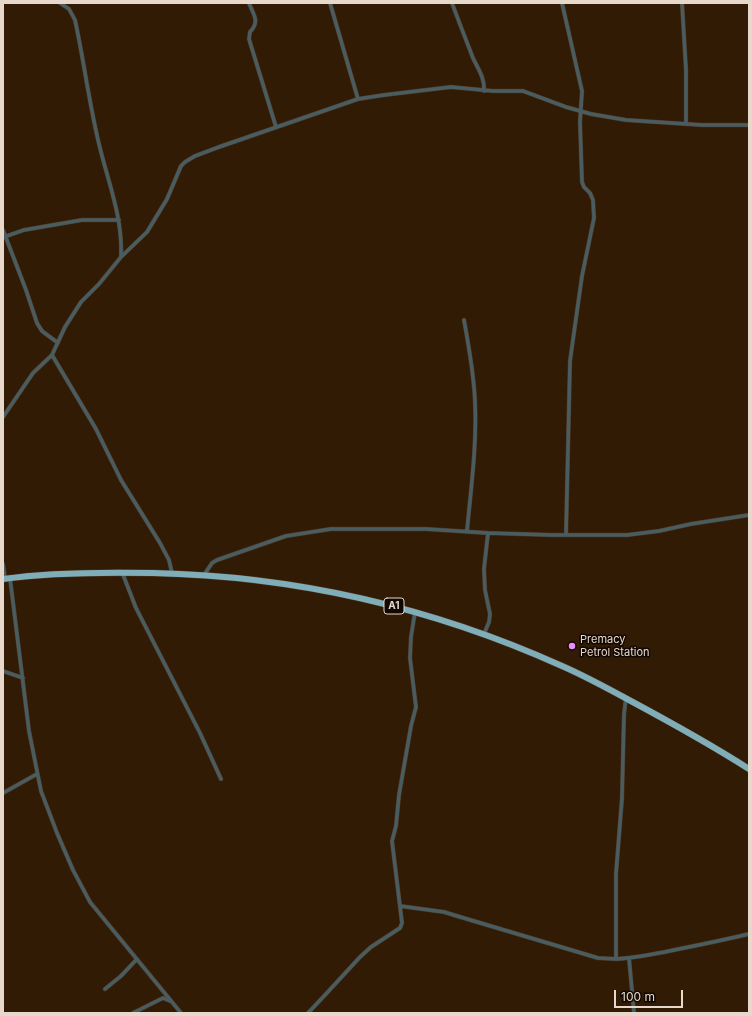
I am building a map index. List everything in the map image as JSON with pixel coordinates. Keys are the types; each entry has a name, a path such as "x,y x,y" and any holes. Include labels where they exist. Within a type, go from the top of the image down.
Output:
{"highway":[{"name":"A1","path":"6,578 47,574 122,572 204,575 265,581 307,588 416,611 484,634 564,666 661,717 749,769"}],"street":[{"path":"60,3 72,12 75,20 97,137 111,184 119,220 122,241 121,257"},
{"path":"249,3 256,24 249,34 249,39 276,127"},
{"path":"330,3 358,99"},
{"path":"452,3 483,78 484,91"},
{"path":"562,3 581,82 581,177 583,185 590,193 593,200 594,218 582,276 570,361 566,535"},
{"path":"682,3 686,70 686,124"},
{"path":"3,417 34,373 52,354 69,320 81,302 154,223 185,162 219,147 358,99 451,87 484,91 523,91 581,111 626,120 686,124 749,125"},
{"path":"4,237 24,230 82,220 119,220"},
{"path":"3,230 4,237 26,290 39,327 58,343"},
{"path":"464,320 470,353 475,401 474,444 468,531"},
{"path":"52,354 96,429 121,480 160,543 172,573"},
{"path":"204,575 212,563 216,560 292,534 331,529 426,529 488,533 615,536 638,534 749,515"},
{"path":"484,634 489,622 490,614 485,590 484,569 488,533"},
{"path":"3,564 23,678 29,731 37,774 41,791 56,833 82,888 97,912 181,1013"},
{"path":"122,572 136,608 200,733 221,779"},
{"path":"308,1013 360,957 371,947 400,928 402,920 392,841 396,826 399,795 411,726 416,707 410,658 411,636 416,611"},
{"path":"3,671 23,678"},
{"path":"616,959 616,874 622,798 624,714 626,698"},
{"path":"3,793 37,774"},
{"path":"400,906 436,911 457,916 598,958 629,958 749,934"},
{"path":"629,958 634,1013"},
{"path":"105,989 122,976 137,959"},
{"path":"133,1013 163,998 171,1002"}],"place":[{"name":"Premacy Petrol Station","path":"572,646"}]}
